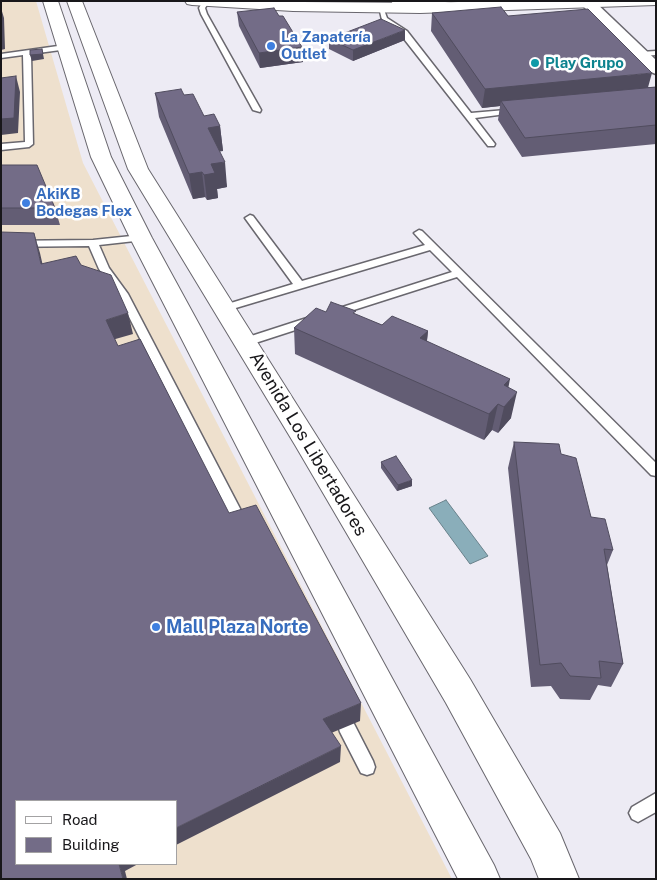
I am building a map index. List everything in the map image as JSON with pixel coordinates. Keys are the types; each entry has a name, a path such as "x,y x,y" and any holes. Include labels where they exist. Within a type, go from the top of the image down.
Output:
{"main road":[{"path":"50,1 101,157 140,238 480,879"},
{"name":"Avenida Los Libertadores","path":"74,1 138,169 246,342 458,691 546,847 559,879"},
{"path":"398,1 478,11 656,2"},
{"path":"199,2 381,8 460,8"}],"street":[{"path":"589,4 656,69"}],"lane":[{"path":"199,2 257,110"},
{"path":"381,8 384,19 404,33 491,144"},
{"path":"1,56 64,47"},
{"path":"1,146 29,144 27,52"},
{"path":"641,54 656,53"},
{"path":"469,116 518,111"},
{"path":"250,218 300,286"},
{"path":"419,232 656,471"},
{"path":"1,244 93,243 140,238"},
{"path":"93,243 104,269 123,294 244,529"},
{"path":"225,308 432,246"},
{"path":"246,342 459,273"},
{"path":"346,726 367,767"},
{"path":"638,812 656,802"}],"shaded area":[{"name":"Mall Plaza Norte","path":"1,1 36,1 83,163 452,879 1,879"}],"water":[{"path":"446,500 488,556 470,564 429,508"}],"building":[{"name":"Play Grupo","path":"501,7 508,16 588,9 652,73 485,89 432,13"},
{"path":"274,8 279,16 283,16 302,47 259,53 237,12"},
{"path":"381,19 405,30 353,50 329,39"},
{"path":"42,49 43,54 30,55 30,50"},
{"path":"16,76 14,118 1,119 1,78"},
{"path":"656,87 656,125 525,138 501,101"},
{"path":"181,89 184,95 193,94 204,116 214,114 220,126 208,128 225,162 211,164 215,173 204,175 202,172 189,174 155,93"},
{"path":"1,165 37,165 55,208 1,208"},
{"name":"Mall Plaza Norte","path":"1,232 34,233 41,264 76,256 81,265 111,275 128,313 106,320 118,346 140,339 229,513 256,505 361,703 323,719 341,746 178,827 178,800 15,800 15,865 119,865 123,879 1,879"},
{"path":"331,302 356,311 353,313 382,325 392,316 428,331 420,338 510,379 504,385 517,392 504,407 498,404 489,414 294,328 316,308 326,312"},
{"path":"514,442 559,444 561,454 576,458 591,517 605,519 613,550 604,549 623,664 599,661 601,678 570,676 561,663 540,665"},
{"path":"396,456 412,480 398,485 381,462"}],"place":[{"name":"La Zapatería Outlet","path":"271,46"},
{"name":"Play Grupo","path":"535,63"},
{"name":"AkiKB Bodegas Flex","path":"26,203"},
{"name":"Mall Plaza Norte","path":"156,627"}]}
